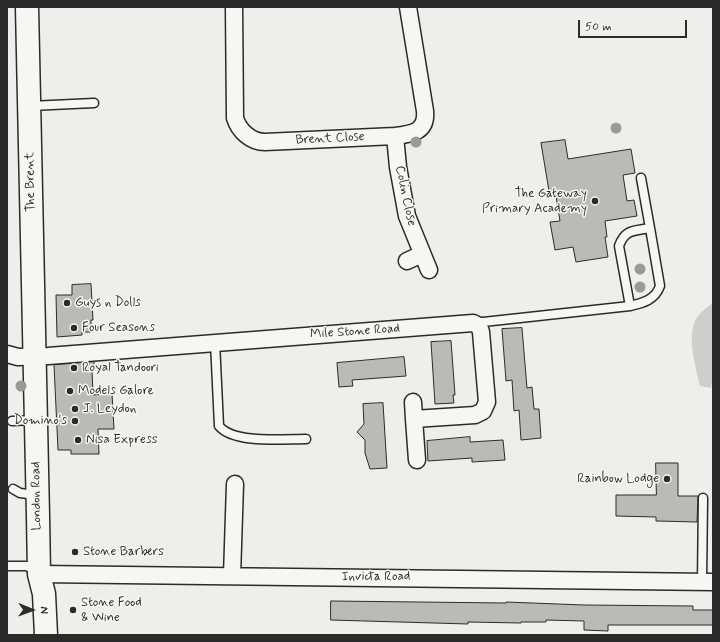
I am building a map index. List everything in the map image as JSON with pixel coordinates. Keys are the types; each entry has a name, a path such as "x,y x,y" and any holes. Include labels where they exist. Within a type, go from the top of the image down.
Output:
{"main road":[{"name":"The Brent","path":"27,7 34,357"},
{"name":"London Road","path":"34,357 39,574 44,594 46,635"},
{"path":"32,635 30,596 39,574"}],"street":[{"name":"Brent Close","path":"234,7 235,114 238,124 249,136 257,141 265,142 395,136 418,131 423,125 426,116 408,7"},
{"name":"Colin Close","path":"395,136 398,167 407,216 429,270"},
{"path":"407,261 422,254"},
{"name":"Mile Stone Road","path":"7,354 18,357 34,357 473,323"},
{"path":"414,420 475,415 483,411 487,402 481,332 479,326 473,323"},
{"path":"413,402 417,460"},
{"path":"232,576 235,484"},
{"name":"Invicta Road","path":"39,574 708,582"}],"lane":[{"path":"29,106 94,103"},
{"path":"473,323 630,306 646,302 653,298 658,292 660,286 641,178"},
{"path":"630,306 619,246 626,233 650,228"},
{"path":"215,342 219,426 234,436 255,439 306,439"},
{"path":"12,421 36,420"},
{"path":"13,489 37,496"},
{"path":"703,498 700,545 708,582"},
{"path":"7,566 27,566 39,574"}],"shaded area":[{"path":"713,303 713,375 711,388 700,386 693,355 692,331 697,318"}],"building":[{"name":"The Gateway Primary Academy","path":"565,140 568,159 631,149 635,173 623,175 627,201 634,200 637,216 605,221 607,237 605,237 608,257 576,262 573,247 555,250 550,222 560,221 555,190 549,191 541,143"},
{"path":"91,284 93,320 91,320 91,332 82,332 82,335 57,337 56,295 72,295 72,285"},
{"path":"522,328 527,388 532,387 534,409 539,409 541,438 521,440 519,410 514,411 512,380 506,381 502,329"},
{"path":"451,341 455,395 453,395 454,403 435,404 431,342"},
{"path":"404,357 406,376 352,380 353,386 339,387 337,363"},
{"path":"94,362 94,369 92,370 93,395 112,393 114,429 98,429 99,454 71,454 71,450 58,450 54,365"},
{"path":"383,403 387,468 370,469 365,453 365,440 357,432 364,424 363,404"},
{"path":"470,437 470,442 503,440 505,460 472,462 472,458 428,461 427,441"},
{"name":"Rainbow Lodge","path":"656,463 678,463 678,496 698,496 697,522 656,521 656,517 616,516 616,495 656,495"},
{"path":"331,601 506,602 584,605 693,606 693,610 713,610 713,625 608,625 608,631 584,630 584,621 546,620 546,622 521,623 468,622 468,624 331,620"}],"place":[{"name":"The Gateway Primary Academy","path":"595,201"},
{"name":"Guys n Dolls","path":"67,303"},
{"name":"Four Seasons","path":"74,328"},
{"name":"Royal Tandoori","path":"74,368"},
{"name":"Models Galore","path":"70,391"},
{"name":"J. Leydon","path":"75,409"},
{"name":"Domino's","path":"75,421"},
{"name":"Nisa Express","path":"78,440"},
{"name":"Rainbow Lodge","path":"667,479"},
{"name":"Stone Barbers","path":"75,552"},
{"name":"Stone Food & Wine","path":"73,610"}]}
